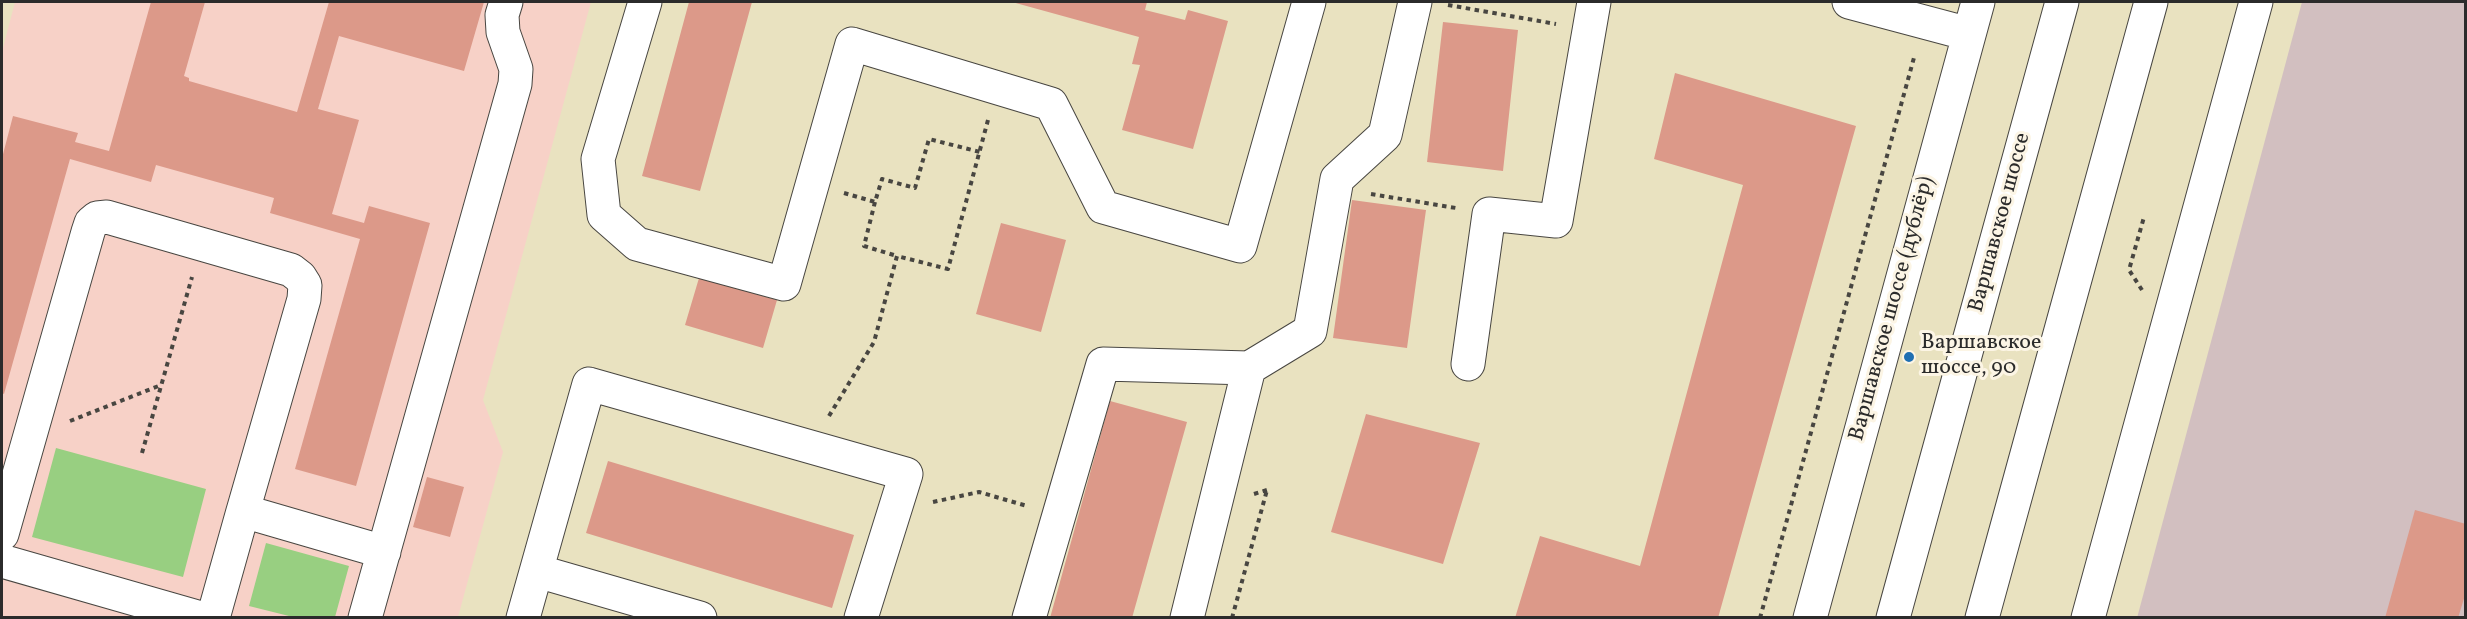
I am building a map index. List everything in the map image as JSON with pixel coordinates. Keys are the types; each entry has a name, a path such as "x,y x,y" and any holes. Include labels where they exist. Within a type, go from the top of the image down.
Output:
{"street":[{"path":"365,618 515,84 516,69 503,32 502,15 506,2"},
{"path":"645,2 598,159 604,215 638,244 784,284 852,44 1051,104 1103,207 1240,246 1309,2"},
{"path":"1849,2 1969,34"},
{"name":"Варшавское шоссе (дублёр)","path":"1810,618 1978,2"},
{"name":"Варшавское шоссе","path":"1893,618 2062,2"},
{"path":"1982,618 2151,2"},
{"path":"2088,618 2256,2"},
{"path":"1029,618 1102,364 1250,368 1310,331 1337,179 1385,135 1428,3"},
{"path":"1468,364 1489,214 1556,221 1592,16"},
{"path":"2,534 91,223 97,218 107,217 291,270 300,277 305,285 304,299 213,618"},
{"path":"1186,618 1250,368"},
{"path":"523,618 589,384 906,474 861,618"},
{"path":"243,511 384,552"},
{"path":"2,561 201,618"},
{"path":"537,571 700,618"}],"path":[{"path":"1428,3 1592,16"},
{"path":"1760,618 1923,22"},
{"path":"980,152 929,139 915,188 882,179 864,246 948,269 980,152 997,88"},
{"path":"1336,188 1489,214"},
{"path":"840,192 875,202"},
{"path":"2129,270 2144,217"},
{"path":"142,453 202,244"},
{"path":"811,447 874,342 897,256"},
{"path":"29,438 162,385"},
{"path":"1232,618 1268,490"},
{"path":"894,510 979,492 1014,502"}],"shaded area":[{"path":"15,2 591,2 483,400 503,452 458,617 2,617 2,52"},
{"path":"2302,2 2465,2 2465,617 2137,618"}],"green space":[{"path":"56,448 206,489 183,577 32,537"},
{"path":"266,543 349,566 335,617 293,617 249,606"}],"building":[{"path":"151,2 205,2 184,76 189,78 189,81 297,112 329,2 484,2 464,71 339,36 318,109 359,120 332,214 364,223 369,206 430,223 356,486 295,469 360,239 270,213 274,198 156,165 151,182 70,159 4,394 2,393 2,158 13,116 78,133 75,142 109,151"},
{"path":"689,2 752,2 700,191 642,176"},
{"path":"1012,2 1147,2 1145,10 1185,20 1188,10 1228,21 1193,149 1122,130 1140,65 1132,64 1139,37"},
{"path":"1443,22 1518,30 1503,171 1427,162"},
{"path":"1675,73 1856,126 1718,618 1515,618 1540,536 1640,566 1743,185 1654,159"},
{"path":"1352,200 1426,210 1407,348 1333,338"},
{"path":"1001,223 1066,240 1041,332 976,314"},
{"path":"699,278 777,300 763,348 685,325"},
{"path":"1110,401 1187,422 1132,618 1050,618"},
{"path":"1366,414 1480,443 1443,564 1331,532"},
{"path":"608,461 854,535 832,608 586,533"},
{"path":"427,477 464,487 450,537 413,527"},
{"path":"2415,510 2466,524 2466,592 2458,618 2385,618"}],"place":[{"name":"Варшавское шоссе, 90","path":"1909,357"}]}
